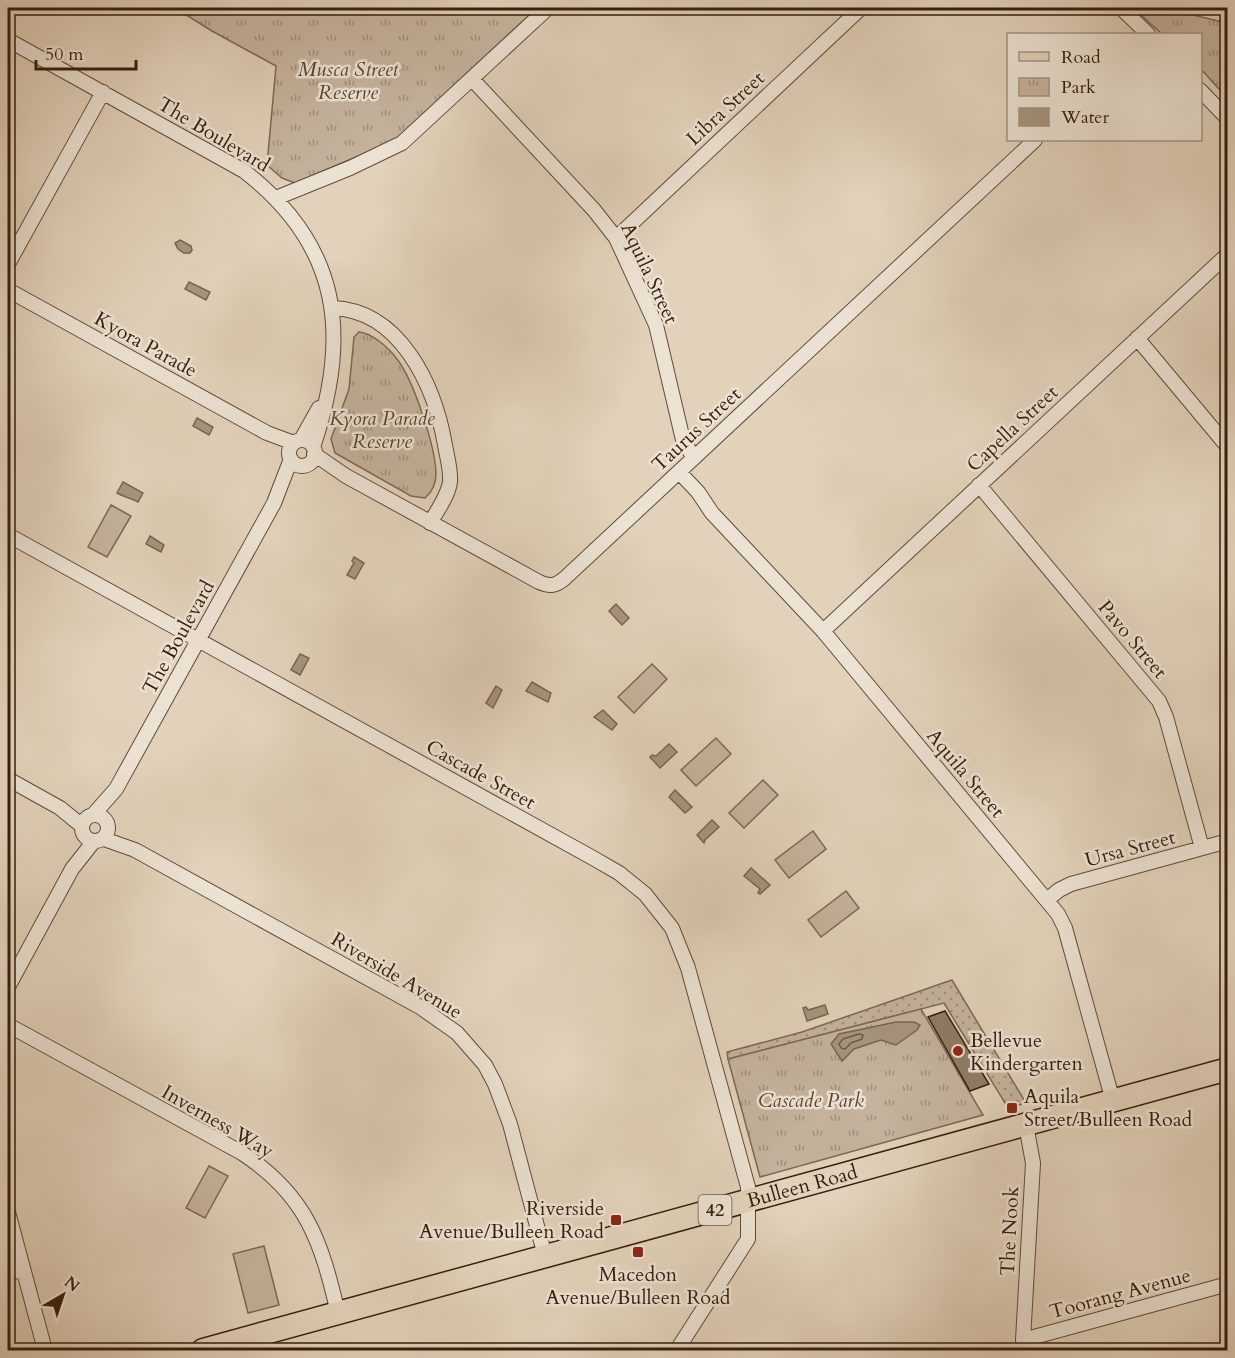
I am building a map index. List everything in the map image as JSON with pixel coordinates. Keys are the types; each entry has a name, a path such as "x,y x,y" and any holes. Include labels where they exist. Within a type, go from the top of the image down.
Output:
{"main road":[{"name":"Bulleen Road","path":"203,1350 1227,1069"}],"street":[{"path":"276,198 394,148 412,135 548,8"},
{"name":"Libra Street","path":"616,238 861,8"},
{"path":"1121,8 1147,33"},
{"name":"The Boulevard","path":"8,40 244,171 276,198 302,230 312,247 325,279 332,308 335,344 327,393 302,453 8,987"},
{"name":"Aquila Street","path":"472,78 594,210 616,238 656,325 683,440 694,458"},
{"path":"8,264 103,92"},
{"path":"1202,92 1227,119"},
{"name":"Taurus Street","path":"302,453 539,582 551,586 565,578 1034,141"},
{"name":"Capella Street","path":"823,631 1227,254"},
{"name":"Kyora Parade","path":"8,290 302,453"},
{"path":"332,308 345,308 358,313 388,331 413,357 423,376 440,419 450,471 448,489 430,523"},
{"path":"1137,339 1227,447"},
{"name":"Aquila Street","path":"676,474 693,497 712,513 823,631 1058,914 1065,928 1113,1101"},
{"name":"Pavo Street","path":"980,485 1159,701 1166,717 1202,848"},
{"name":"Cascade Street","path":"8,535 593,858 619,873 645,894 672,928 688,969 747,1182 750,1235 746,1245 677,1350"},
{"name":"Riverside Avenue","path":"8,779 420,1007 457,1033 485,1065 503,1102 545,1257"},
{"name":"Ursa Street","path":"1047,900 1064,886 1227,841"},
{"name":"Inverness Way","path":"8,1025 242,1153 275,1177 291,1194 313,1229 321,1249 338,1313"},
{"name":"The Nook","path":"1022,1347 1033,1163 1026,1125"},
{"path":"8,1212 13,1251 24,1272 45,1350"},
{"path":"8,1271 24,1272"},
{"name":"Toorang Avenue","path":"1022,1347 1227,1284"}],"green space":[{"name":"Musca Street Reserve","path":"175,8 537,8 391,142 295,183 282,178 267,165 276,66"},
{"path":"1133,8 1164,8 1227,23 1227,98 1202,70 1202,33 1161,33"},
{"name":"Kyora Parade Reserve","path":"359,332 375,338 394,355 404,369 417,398 432,447 436,473 433,487 425,498 411,496 335,453 331,439 349,389 354,337"},
{"path":"111,505 131,516 107,557 88,547"},
{"path":"652,664 667,679 634,713 618,697"},
{"path":"716,738 731,754 696,786 681,770"},
{"path":"763,780 778,795 744,828 729,813"},
{"path":"813,831 826,849 789,878 775,860"},
{"path":"846,891 859,908 821,937 808,920"},
{"path":"952,980 1026,1103 1008,1108 944,1003 728,1059 727,1052 802,1032"},
{"name":"Cascade Park","path":"921,1009 983,1115 760,1177 728,1059"},
{"path":"209,1166 228,1176 205,1218 186,1208"},
{"path":"264,1246 279,1305 248,1313 233,1254"}],"water":[{"path":"180,240 191,246 190,253 184,253 178,249 175,243"},
{"path":"189,282 210,292 206,300 185,289"},
{"path":"197,418 213,427 209,435 193,426"},
{"path":"123,482 143,493 138,502 117,493"},
{"path":"150,536 164,545 161,552 146,544"},
{"path":"354,557 364,563 355,579 347,575 354,563 352,561"},
{"path":"616,604 629,618 622,625 609,611"},
{"path":"300,654 309,658 300,675 291,670"},
{"path":"532,682 551,693 548,702 526,691"},
{"path":"496,686 502,690 493,708 486,703"},
{"path":"603,710 617,724 612,730 594,717"},
{"path":"669,744 677,752 660,768 650,757 656,756"},
{"path":"675,790 692,807 685,813 669,797"},
{"path":"712,820 719,827 704,843 697,835"},
{"path":"751,868 770,885 760,894 758,893 760,889 744,876"},
{"path":"825,1005 828,1014 807,1021 803,1008 806,1007 808,1010"},
{"path":"896,1022 914,1022 920,1025 917,1030 896,1045 881,1040 854,1049 842,1061 831,1044 839,1034"}],"building":[{"name":"Bellevue Kindergarten","path":"945,1011 989,1084 970,1091 928,1017"}],"place":[{"name":"Bellevue Kindergarten","path":"958,1051"},
{"name":"Aquila Street/Bulleen Road","path":"1012,1108"},
{"name":"Riverside Avenue/Bulleen Road","path":"616,1220"},
{"name":"Macedon Avenue/Bulleen Road","path":"638,1252"}]}
